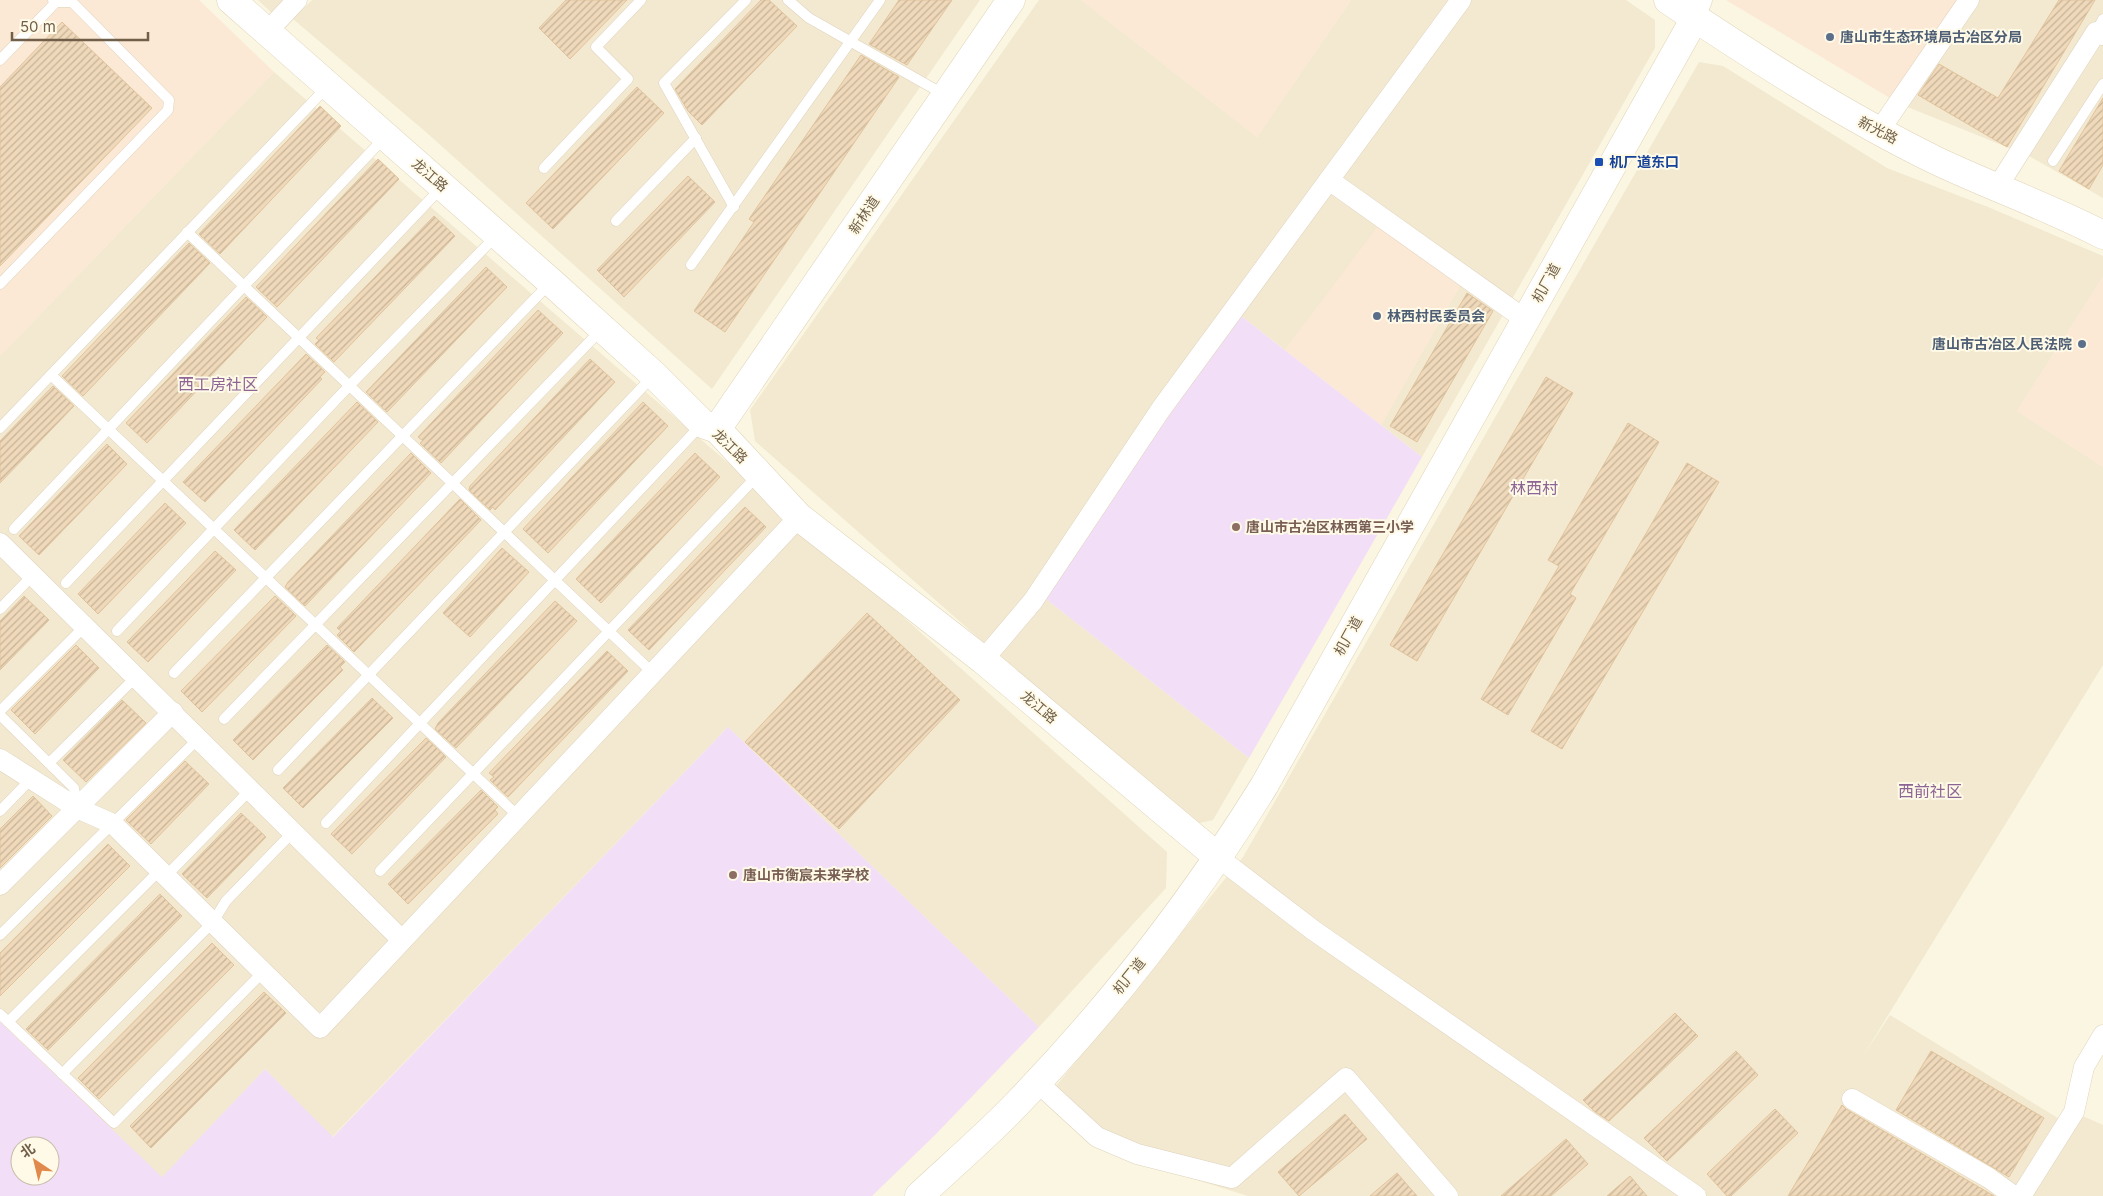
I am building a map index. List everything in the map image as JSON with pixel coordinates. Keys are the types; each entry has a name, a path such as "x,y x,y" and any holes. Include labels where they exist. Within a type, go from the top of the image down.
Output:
{"street":[{"name":"龙江路","path":"230,0 603,328 710,426 799,517 983,660 1219,858"},
{"path":"267,32 298,0"},
{"name":"新林道","path":"710,426 1011,0"},
{"path":"983,660 1033,601 1161,409 1461,0"},
{"name":"新光路","path":"1668,0 1699,9 1846,114 1938,161 2061,213 2103,235"},
{"path":"1879,131 1969,0"},
{"name":"机厂道","path":"919,1196 1008,1113 1109,1000 1178,916 1219,858 1264,786 1699,9"},
{"path":"1998,186 2101,29"},
{"path":"1329,180 1526,320"},
{"path":"0,759 77,808 113,824 262,973 320,1028 799,517"},
{"path":"0,543 294,831 402,940"},
{"path":"0,885 173,712"},
{"path":"1219,858 1313,930 1696,1196"},
{"path":"2021,1196 2074,1112 2084,1068 2103,1035"},
{"path":"1036,1081 1096,1137 1137,1154 1232,1178 1346,1078 1448,1196"},
{"path":"1852,1099 1988,1178 2014,1196"}],"lane":[{"path":"544,168 628,79 596,47 641,0"},
{"path":"734,207 664,83 746,0"},
{"path":"788,0 809,18 945,96"},
{"path":"691,265 880,0"},
{"path":"0,60 55,1 72,2 169,100 168,110 0,284"},
{"path":"2053,161 2103,84"},
{"path":"0,428 328,86"},
{"path":"14,529 386,136"},
{"path":"616,221 696,138"},
{"path":"66,583 443,186"},
{"path":"187,232 653,673"},
{"path":"117,631 215,530 350,385 498,234"},
{"path":"174,673 551,282"},
{"path":"224,719 603,328"},
{"path":"51,375 518,816"},
{"path":"278,770 654,375"},
{"path":"326,823 556,581 710,426"},
{"path":"380,871 759,474"},
{"path":"0,609 33,575"},
{"path":"0,710 85,626"},
{"path":"49,763 136,676"},
{"path":"0,715 74,788 77,808"},
{"path":"0,935 199,738"},
{"path":"0,811 31,779"},
{"path":"8,1022 251,789"},
{"path":"62,1074 213,922 226,901 294,831"},
{"path":"0,1014 114,1123 262,973"}],"shaded area":[{"path":"0,0 199,0 274,72 0,356"},
{"path":"258,0 290,0 275,16"},
{"path":"312,0 980,0 712,389 427,133 293,19"},
{"path":"1039,0 1081,0 1257,137 1351,0 1448,0 1152,408 1167,418 1042,596 1249,758 1213,820 1191,825 755,441 750,410"},
{"path":"1081,0 1351,0 1257,137"},
{"path":"1468,0 1626,0 1655,20 1655,48 1422,457 1381,425 1462,282 1380,224 1285,350 1240,315"},
{"path":"1726,0 1969,0 1900,104"},
{"path":"1969,0 2103,0 2103,198 2029,156 1900,104"},
{"path":"1699,62 1723,66 1887,168 1988,207 2103,256 2103,277 2017,411 2103,467 2103,665 1863,1056 1890,1015 2061,1120 2069,1110 2103,1125 2103,1196 1248,1196 1149,1165 1099,1130 1056,1086 1243,857"},
{"path":"274,72 791,517 1167,852 1166,888 1039,1027 728,727 332,1137 265,1069 162,1178 0,1022 0,356"},
{"name":"林西村民委员会","path":"1380,223 1462,282 1381,425 1285,350"},
{"name":"唐山市古冶区人民法院","path":"2103,277 2103,467 2017,411"},
{"name":"唐山市古冶区林西第三小学","path":"1240,315 1422,457 1249,758 1042,596"},
{"name":"唐山市衡宸未来学校","path":"728,727 1039,1027 935,1135 872,1196 0,1196 0,1022 162,1177 265,1069 333,1137"}],"building":[{"path":"566,0 627,0 570,59 539,28"},
{"path":"761,0 769,0 797,26 702,125 688,111 675,89"},
{"path":"899,0 952,0 907,65 869,44"},
{"path":"2059,0 2095,0 2007,147 1918,95 1939,64 1998,98"},
{"path":"62,22 152,108 0,266 0,87"},
{"path":"861,55 899,77 725,332 694,311 754,222 749,219"},
{"path":"637,87 664,113 553,229 526,203"},
{"path":"2103,98 2103,165 2089,189 2059,171"},
{"path":"320,106 341,126 220,254 199,234"},
{"path":"378,159 399,179 277,307 256,287"},
{"path":"688,176 715,202 624,297 597,270"},
{"path":"434,216 455,236 334,362 315,344 319,340 316,338"},
{"path":"189,243 210,263 83,396 62,376"},
{"path":"486,267 507,287 387,412 366,392"},
{"path":"1467,293 1493,311 1417,442 1390,426"},
{"path":"246,297 267,317 147,443 126,423"},
{"path":"538,310 563,333 441,463 420,443 423,441 418,437"},
{"path":"306,354 325,372 320,377 322,379 205,502 183,482"},
{"path":"590,359 615,382 495,510 493,507 490,510 469,490 470,486"},
{"path":"1546,377 1573,393 1417,661 1390,645"},
{"path":"53,386 74,406 0,483 0,441"},
{"path":"357,402 378,422 255,550 234,530"},
{"path":"643,402 668,426 548,553 523,529"},
{"path":"1628,423 1659,442 1570,594 1576,598 1508,715 1481,699 1559,566 1548,560"},
{"path":"107,444 127,464 39,555 19,536"},
{"path":"411,453 431,473 305,606 285,587 288,582"},
{"path":"695,453 720,477 601,603 576,579"},
{"path":"1687,463 1719,482 1562,749 1531,731"},
{"path":"460,499 481,520 354,652 337,635 341,631 337,628"},
{"path":"165,503 186,523 98,614 78,594"},
{"path":"745,507 766,527 649,650 628,630"},
{"path":"502,548 529,572 470,637 443,613"},
{"path":"215,551 236,570 148,662 127,642"},
{"path":"24,596 49,620 0,670 0,621"},
{"path":"275,596 296,616 202,712 181,691"},
{"path":"555,601 577,621 456,748 435,729 438,723"},
{"path":"867,613 960,700 839,829 745,742"},
{"path":"76,645 99,668 35,734 11,710"},
{"path":"327,645 345,662 340,667 343,670 253,760 233,740"},
{"path":"607,651 628,671 508,797 490,780 494,777 489,773"},
{"path":"372,698 393,718 303,808 283,788"},
{"path":"122,700 146,723 86,782 63,760"},
{"path":"426,738 446,757 352,854 331,834"},
{"path":"185,761 209,784 151,844 126,820"},
{"path":"481,790 498,807 495,810 498,814 408,904 388,884"},
{"path":"33,796 52,816 0,868 0,829"},
{"path":"241,813 266,837 207,898 182,874"},
{"path":"108,844 130,866 0,996 0,953"},
{"path":"160,894 182,916 48,1050 26,1029"},
{"path":"212,943 234,965 99,1099 78,1078"},
{"path":"264,992 286,1013 151,1148 130,1126"},
{"path":"1675,1013 1698,1036 1609,1121 1594,1111 1583,1100"},
{"path":"1736,1051 1758,1075 1667,1161 1644,1138"},
{"path":"1931,1051 2044,1118 2009,1177 1896,1110"},
{"path":"1842,1105 1846,1109 1994,1196 1788,1196"},
{"path":"1775,1109 1798,1133 1731,1196 1727,1196 1707,1174"},
{"path":"1345,1114 1367,1139 1299,1196 1278,1172"},
{"path":"1566,1139 1588,1164 1551,1196 1501,1196"},
{"path":"1397,1173 1417,1196 1370,1196"},
{"path":"1630,1176 1647,1196 1607,1196"}],"place":[{"name":"唐山市生态环境局古冶区分局","path":"1830,37"},
{"name":"机厂道东口","path":"1599,162"},
{"name":"林西村民委员会","path":"1377,316"},
{"name":"唐山市古冶区人民法院","path":"2082,344"},
{"name":"唐山市古冶区林西第三小学","path":"1236,527"},
{"name":"唐山市衡宸未来学校","path":"733,875"}],"district":[{"name":"西工房社区","path":"218,384"},
{"name":"林西村","path":"1534,488"},
{"name":"西前社区","path":"1930,791"}]}
